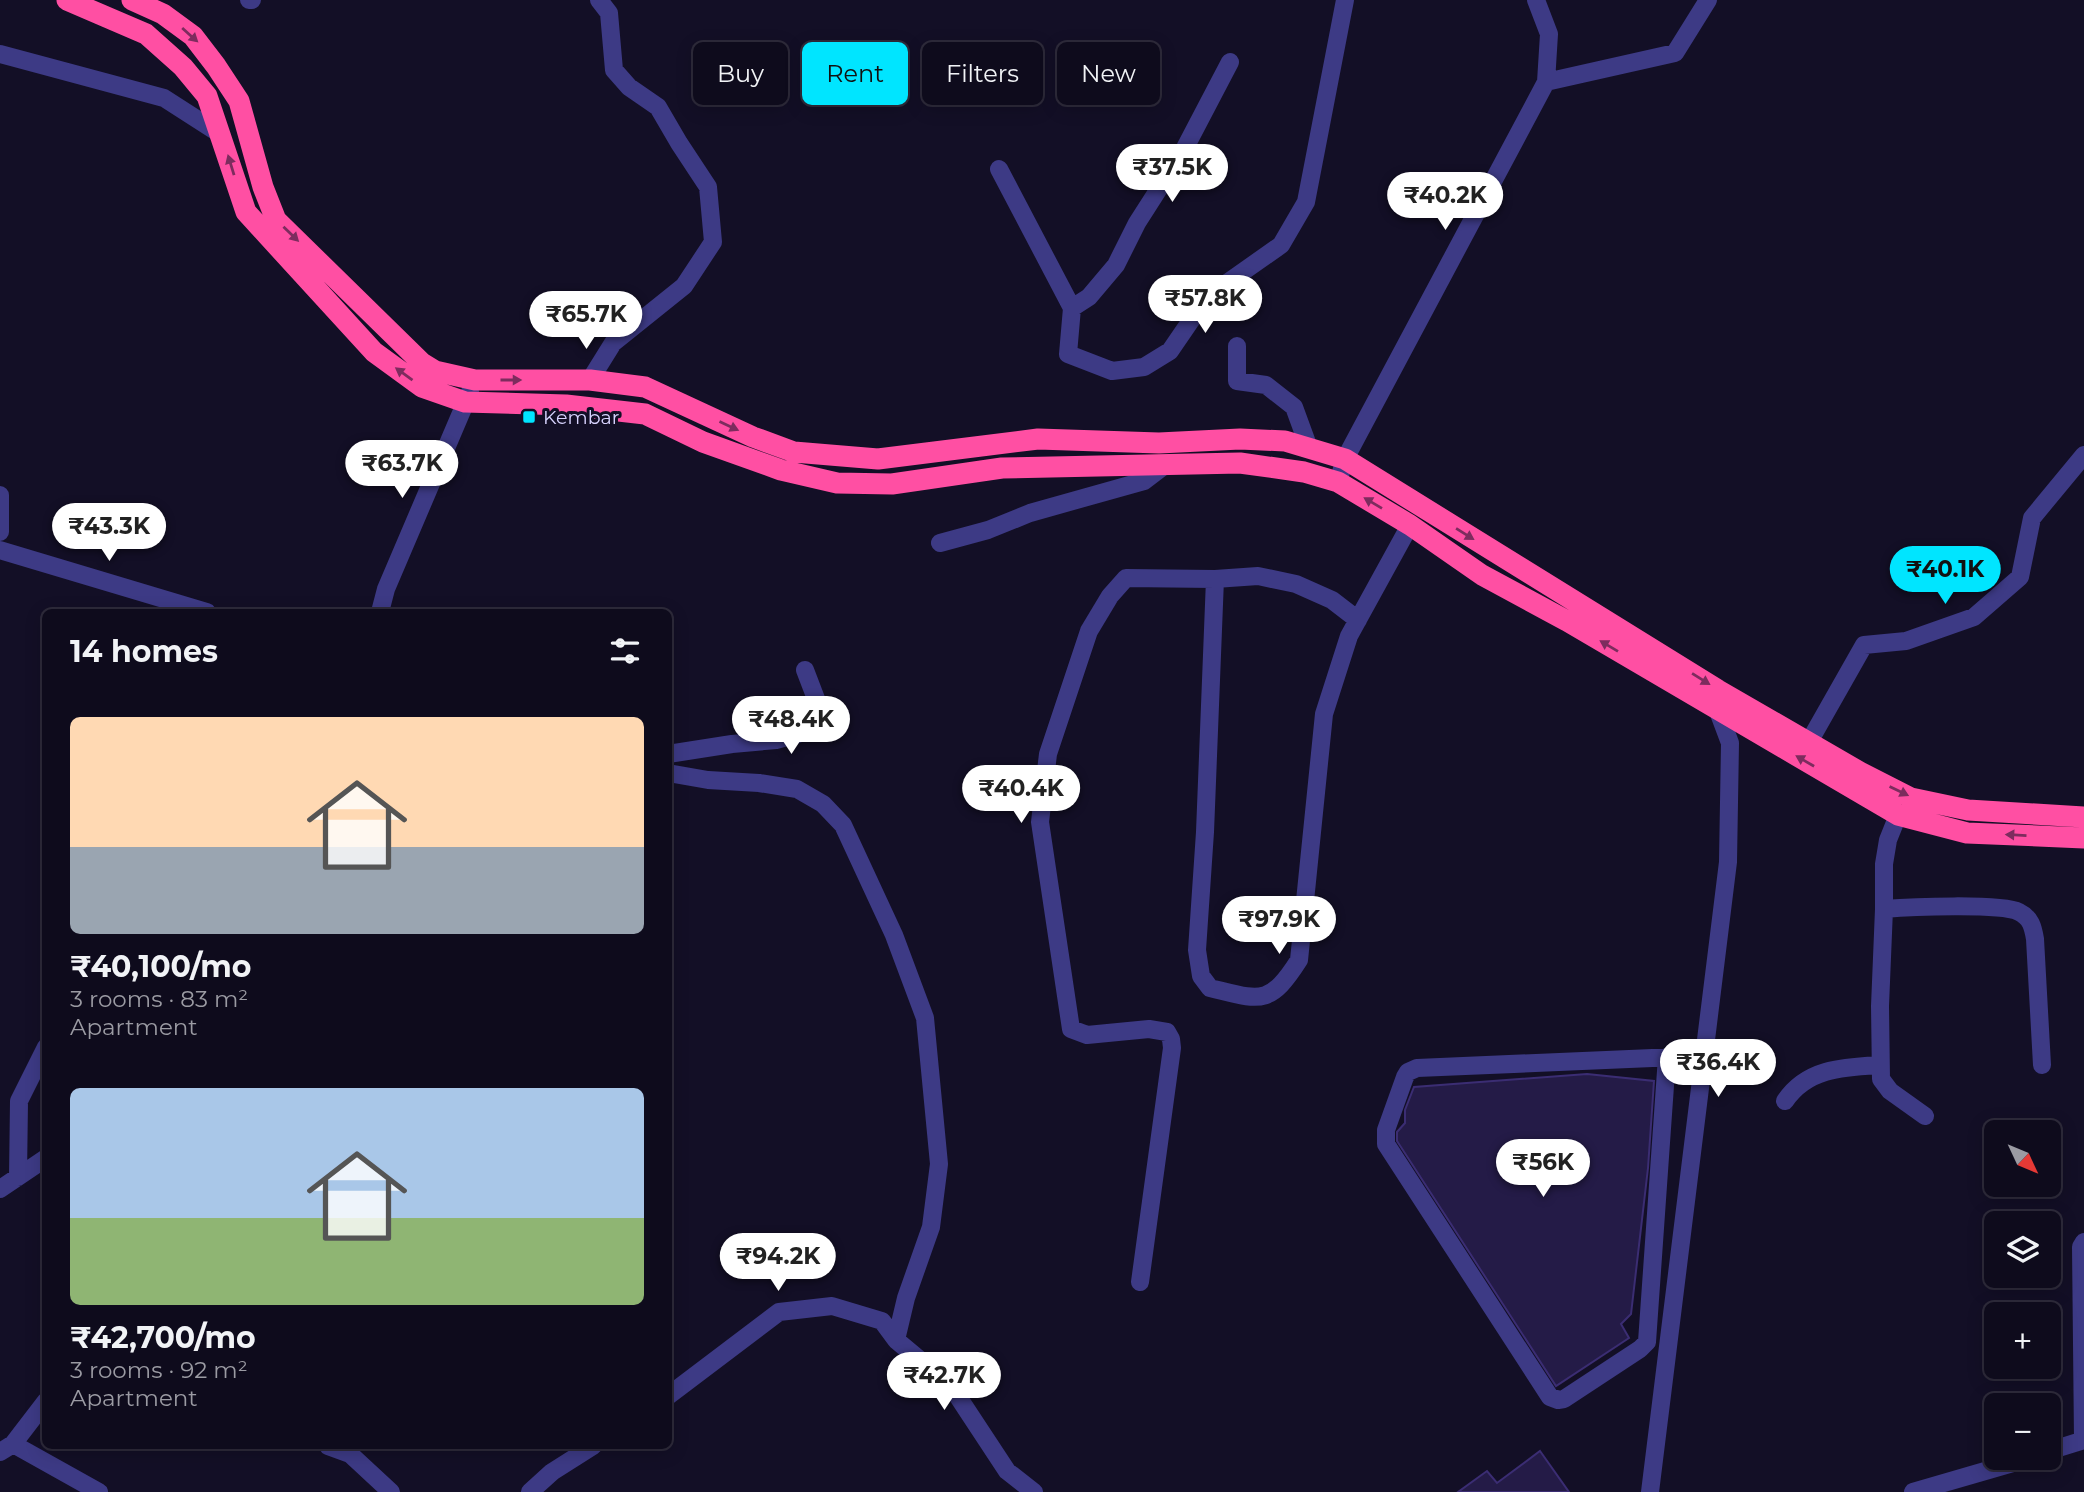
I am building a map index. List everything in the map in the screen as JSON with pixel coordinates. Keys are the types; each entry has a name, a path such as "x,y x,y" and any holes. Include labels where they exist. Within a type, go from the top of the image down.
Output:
{"highway":[{"path":"67,0 146,34 183,67 208,96 246,212 374,352 422,387 466,402 566,405 645,414 703,442 781,470 837,483 892,484 1002,468 1240,463 1304,472 1338,482 1410,525 1482,575 1567,621 1898,815 1967,833 2084,838"},
{"path":"132,0 163,14 193,36 239,101 263,187 276,220 422,363 435,371 475,380 590,380 645,387 753,437 794,452 878,459 1038,439 1159,443 1240,439 1286,441 1345,459 1718,690 1860,772 1911,797 1968,810 2084,817"}],"street":[{"path":"590,380 614,343 684,286 713,242 708,187 658,107 629,87 614,70 609,13 599,0"},
{"path":"999,169 1072,308 1068,354 1112,371 1144,367 1170,351 1207,297 1281,245 1306,202 1345,0"},
{"path":"1338,482 1345,459 1546,82 1549,34 1535,0"},
{"path":"1546,82 1675,53 1708,0"},
{"path":"0,54 164,98 220,134"},
{"path":"1072,308 1089,297 1116,265 1138,223 1185,148 1230,62"},
{"path":"1237,346 1237,381 1266,385 1294,407 1309,448"},
{"path":"381,609 386,589 475,380"},
{"path":"1810,742 1864,645 1906,641 1974,617 2020,577 2032,518 2084,455"},
{"path":"940,543 988,530 1030,513 1144,481 1165,465"},
{"path":"0,495 0,532"},
{"path":"1215,579 1205,832 1197,950 1201,976 1210,988 1255,999 1263,998 1285,981 1299,960 1324,714 1349,636 1410,525"},
{"path":"0,550 157,605 186,609"},
{"path":"1140,1282 1171,1040 1167,1032 1149,1029 1087,1035 1071,1029 1040,822 1048,754 1089,631 1110,596 1126,578 1215,579 1258,576 1296,584 1332,600 1358,620"},
{"path":"672,753 776,740 798,734 816,716 818,704 805,670"},
{"path":"1650,1492 1728,862 1730,743 1718,711"},
{"path":"672,774 797,789 823,804 843,825 894,935 925,1018 939,1164 931,1227 906,1298 896,1340"},
{"path":"1898,815 1888,841 1884,864 1880,964 1881,1079 1889,1091 1924,1116"},
{"path":"1884,909 1932,906 2004,909 2017,911 2026,917 2033,924 2035,939 2042,1065"},
{"path":"18,1177 19,1101 42,1055"},
{"path":"1667,1057 1647,1342 1564,1399 1553,1399 1386,1144 1386,1130 1405,1077 1412,1069 1667,1057 1704,1056"},
{"path":"1786,1101 1793,1089 1806,1079 1828,1070 1880,1065"},
{"path":"0,1189 42,1161"},
{"path":"2061,1447 2084,1440 2081,1247 2084,1242"},
{"path":"672,1393 779,1312 832,1306 882,1321 896,1340 951,1387 1006,1471 1034,1492"},
{"path":"42,1406 7,1448 99,1492"},
{"path":"336,1449 350,1454 391,1492"},
{"path":"530,1492 552,1472 588,1449"},
{"path":"1913,1492 1989,1470"},
{"path":"1006,1471 1006,1492"}],"building":[{"path":"1587,1074 1654,1081 1648,1168 1631,1314 1621,1324 1629,1338 1556,1386 1397,1141 1397,1132 1405,1123 1405,1110 1414,1087"},
{"path":"1540,1451 1569,1492 1458,1492 1487,1471 1497,1483"}],"place":[{"name":"Kembar","path":"529,417"}]}
